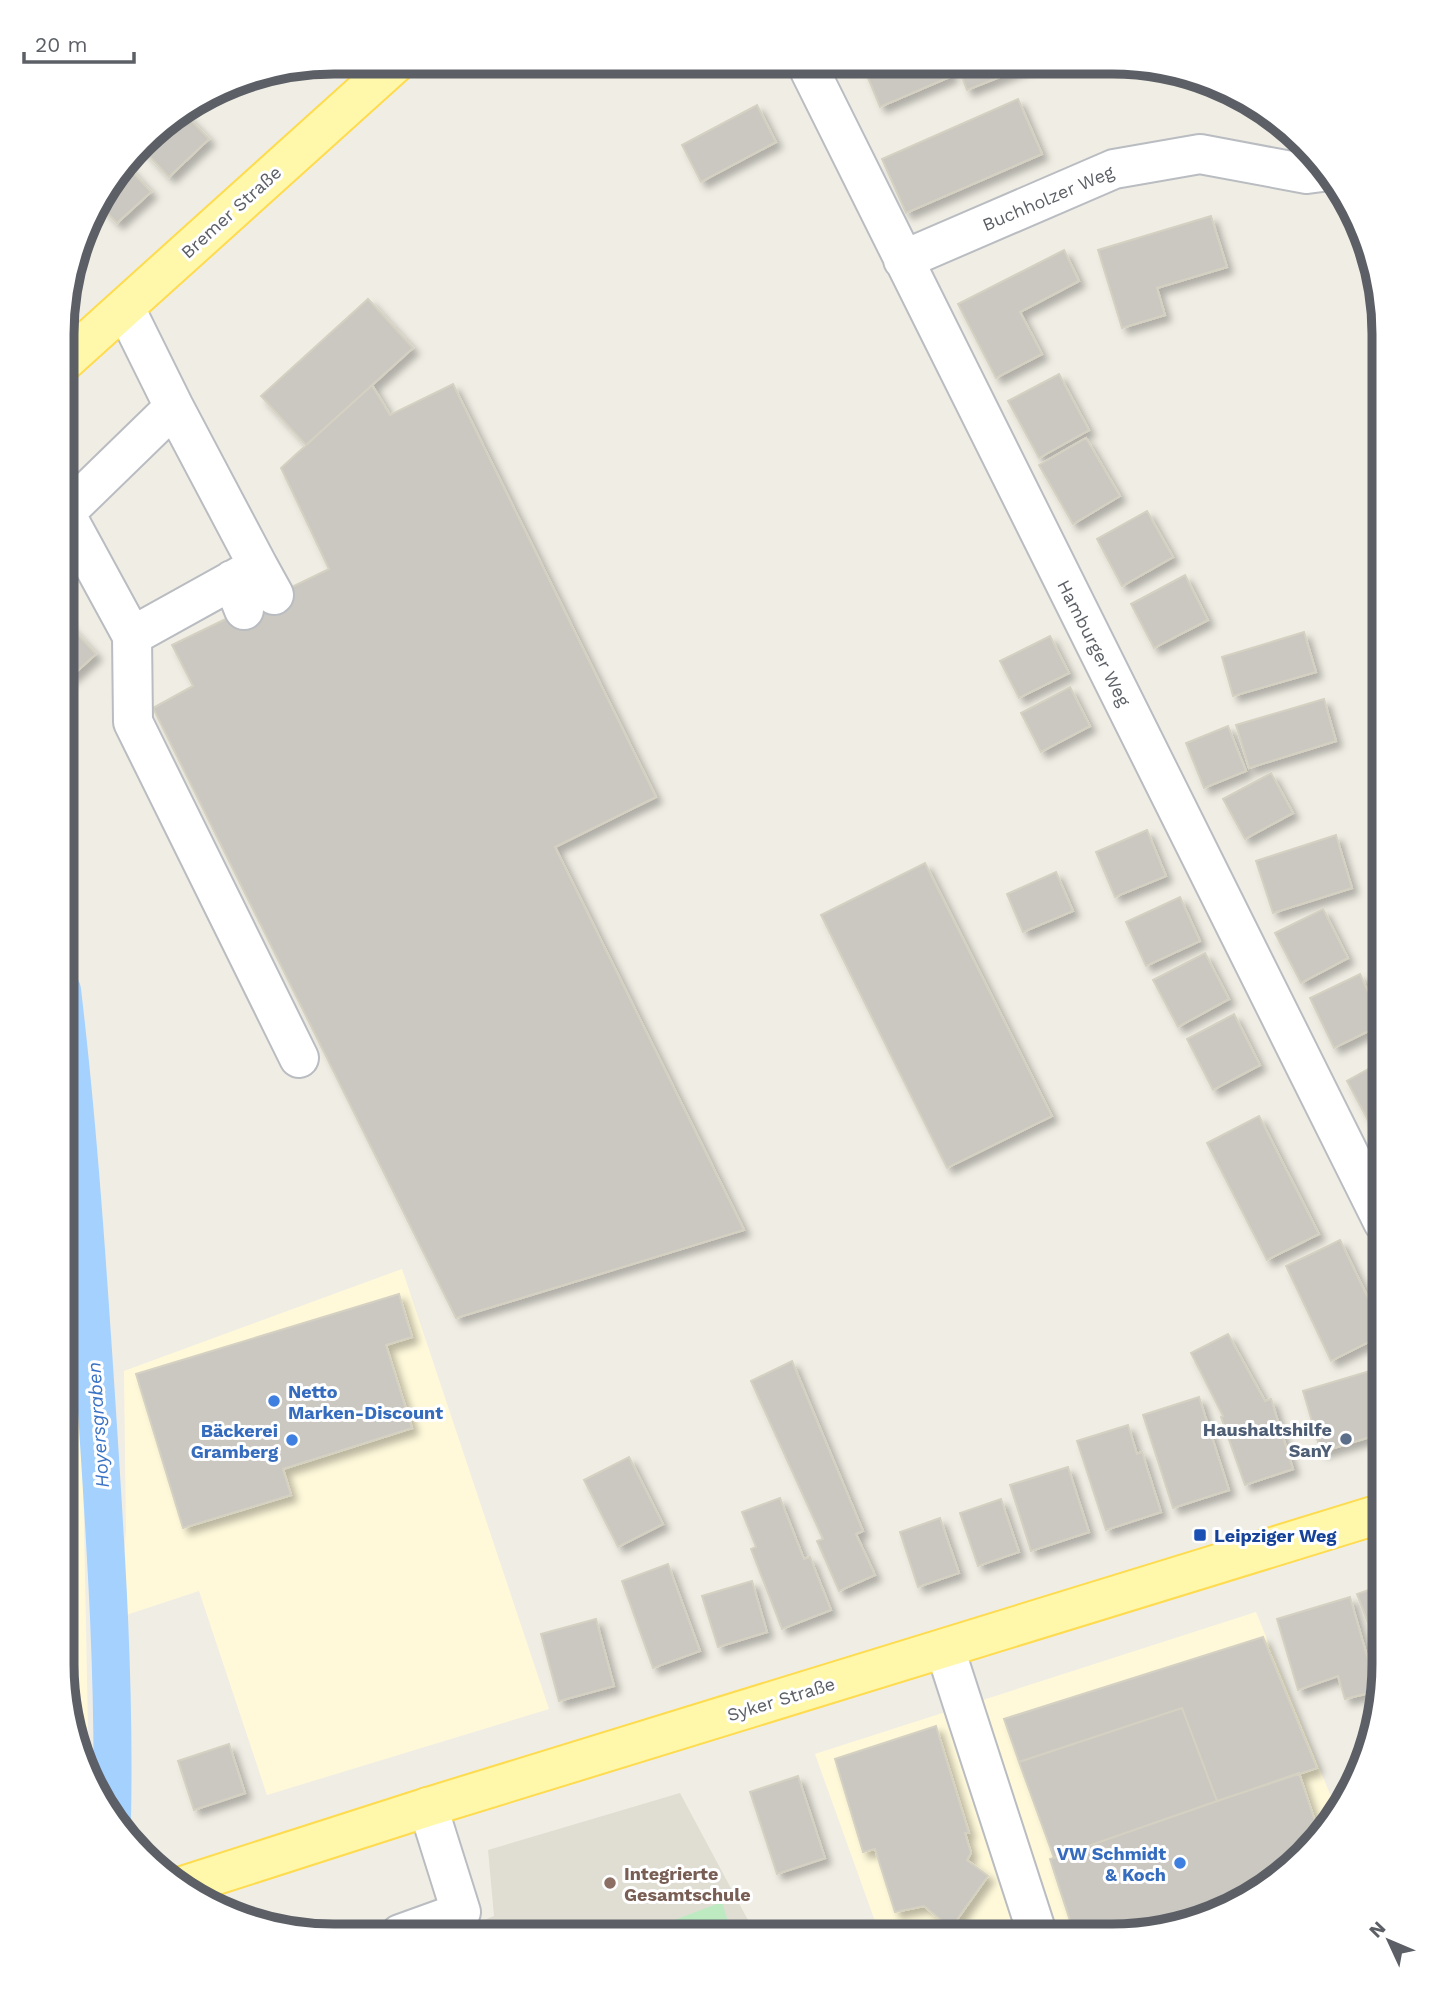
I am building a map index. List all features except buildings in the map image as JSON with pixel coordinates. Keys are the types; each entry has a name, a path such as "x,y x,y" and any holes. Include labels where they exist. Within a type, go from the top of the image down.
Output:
{"main road":[{"name":"Bremer Straße","path":"74,353 384,74"},
{"name":"Syker Straße","path":"201,1887 428,1807 1372,1516"}],"street":[{"name":"Hamburger Weg","path":"811,74 1372,1200"},
{"name":"Buchholzer Weg","path":"903,260 1114,169 1200,154 1307,174 1316,173"},
{"path":"125,308 174,407 225,602 132,636"},
{"path":"74,502 174,407"},
{"path":"74,530 132,636 133,722 262,954 299,1058"},
{"path":"945,1649 1034,1924"},
{"path":"428,1807 461,1912 428,1924"}],"shaded area":[{"path":"402,1269 549,1709 267,1795 199,1591 120,1617 126,1529 124,1371"},
{"path":"85,1351 83,1475 88,1751 78,1715 74,1681 74,1353"},
{"path":"1256,1612 1333,1801 1307,1835 1283,1859 1256,1880 1155,1920 1112,1924 876,1924 815,1754"},
{"name":"Integrierte Gesamtschule","path":"680,1793 750,1924 475,1924 494,1916 488,1850"}],"green space":[{"path":"722,1902 729,1924 664,1924"}],"waterway":[{"name":"Hoyersgraben","path":"74,1102 103,1501 111,1659 112,1801"}],"place":[{"name":"Netto Marken-Discount","path":"274,1401"},
{"name":"Haushaltshilfe SanY","path":"1346,1439"},
{"name":"Bäckerei Gramberg","path":"292,1440"},
{"name":"Leipziger Weg","path":"1200,1535"},
{"name":"VW Schmidt & Koch","path":"1180,1863"},
{"name":"Integrierte Gesamtschule","path":"610,1883"}]}
